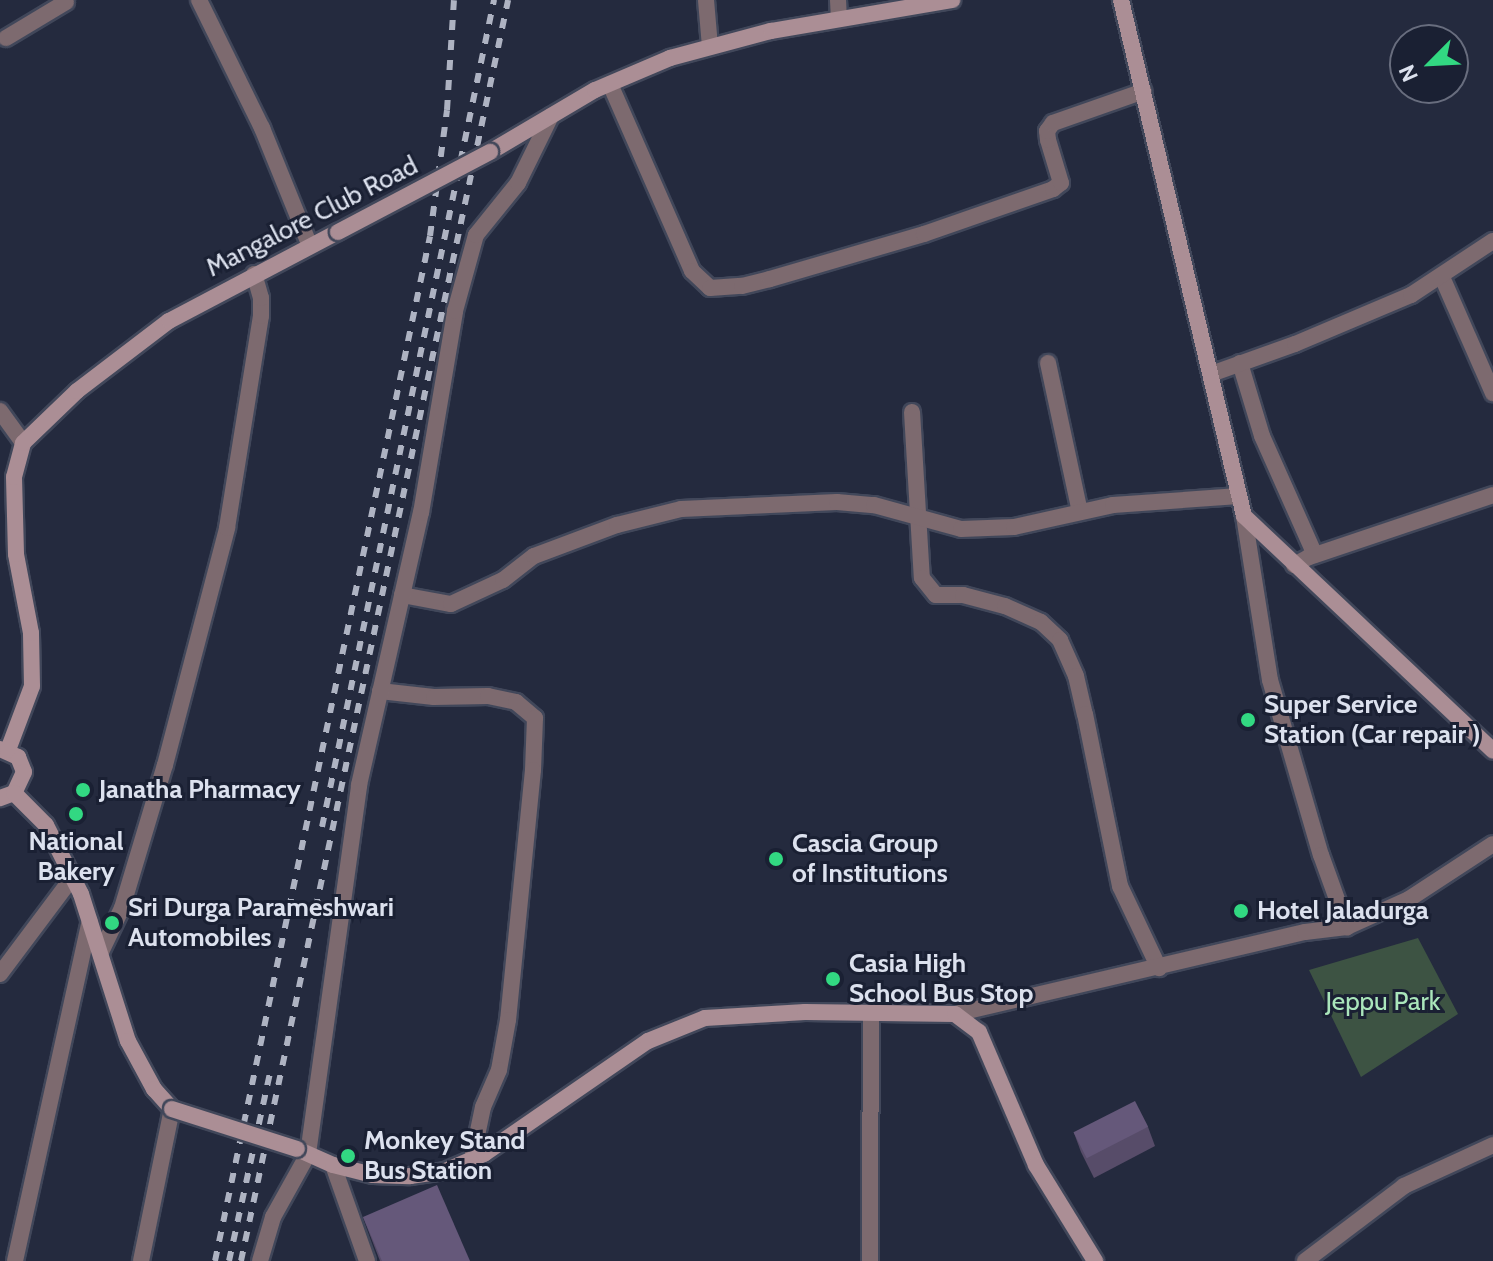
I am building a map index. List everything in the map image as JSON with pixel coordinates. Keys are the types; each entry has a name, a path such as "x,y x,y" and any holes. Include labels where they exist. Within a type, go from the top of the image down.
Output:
{"street":[{"path":"199,0 262,128 310,246"},
{"path":"706,0 710,47"},
{"path":"838,0 839,19"},
{"name":"Mangalore Club Road","path":"23,443 77,391 169,321 490,152 610,84 670,58 771,31 952,0"},
{"path":"1121,0 1244,516 1270,680 1321,855 1347,927"},
{"path":"6,38 64,1"},
{"path":"610,84 692,271 710,288 742,286 770,279 924,234 1053,189 1061,183 1048,140 1047,131 1053,123 1144,91"},
{"path":"260,1261 273,1217 302,1151 359,785 421,513 455,311 476,235 518,183 551,116"},
{"path":"1211,374 1359,317 1442,277 1493,241"},
{"path":"101,952 122,908 148,822 227,528 261,316 261,298 254,274"},
{"path":"1442,277 1493,393"},
{"path":"1048,363 1080,512"},
{"path":"1240,363 1262,436 1315,555"},
{"path":"0,411 23,443 14,477 16,554 31,633 32,686 4,750 18,757 24,772 7,796 46,825 90,921 128,1041 154,1089 172,1109 302,1151 333,1165 373,1175 410,1176 445,1171 472,1159 648,1041 705,1018 805,1012 955,1014 1305,932 1347,927 1409,899 1493,844"},
{"path":"912,412 922,578 936,595 963,595 1005,606 1041,622 1060,640 1082,701 1120,886 1159,968"},
{"path":"1294,565 1315,555 1493,495"},
{"path":"402,595 451,604 503,580 534,556 617,525 681,509 837,502 874,505 961,529 1014,527 1113,505 1239,496"},
{"path":"1244,516 1493,751"},
{"path":"380,691 434,697 488,696 516,702 535,718 533,770 508,1020 499,1070 483,1107 472,1159"},
{"path":"0,974 72,878"},
{"path":"15,1261 90,921"},
{"path":"870,1261 871,1013"},
{"path":"955,1014 979,1032 1036,1165 1095,1261"},
{"path":"141,1261 172,1109"},
{"path":"1305,1261 1404,1186 1493,1145"},
{"path":"333,1165 367,1261"}],"green space":[{"name":"Jeppu Park","path":"1418,938 1458,1014 1361,1077 1309,970"}],"building":[{"path":"1135,1101 1148,1127 1087,1158 1074,1132"},
{"path":"437,1185 470,1261 382,1261 363,1217"}],"railway":[{"path":"215,1261 430,236 447,110 454,0"},
{"path":"322,827 494,0"},
{"path":"241,1261 508,0"},
{"path":"229,1261 270,1073"}],"place":[{"name":"Super Service Station (Car repair )","path":"1248,720"},
{"name":"Janatha Pharmacy","path":"83,790"},
{"name":"National Bakery","path":"76,814"},
{"name":"Cascia Group of Institutions","path":"776,859"},
{"name":"Hotel Jaladurga","path":"1241,911"},
{"name":"Sri Durga Parameshwari Automobiles","path":"112,923"},
{"name":"Casia High School Bus Stop","path":"833,979"},
{"name":"Monkey Stand Bus Station","path":"348,1156"}]}
